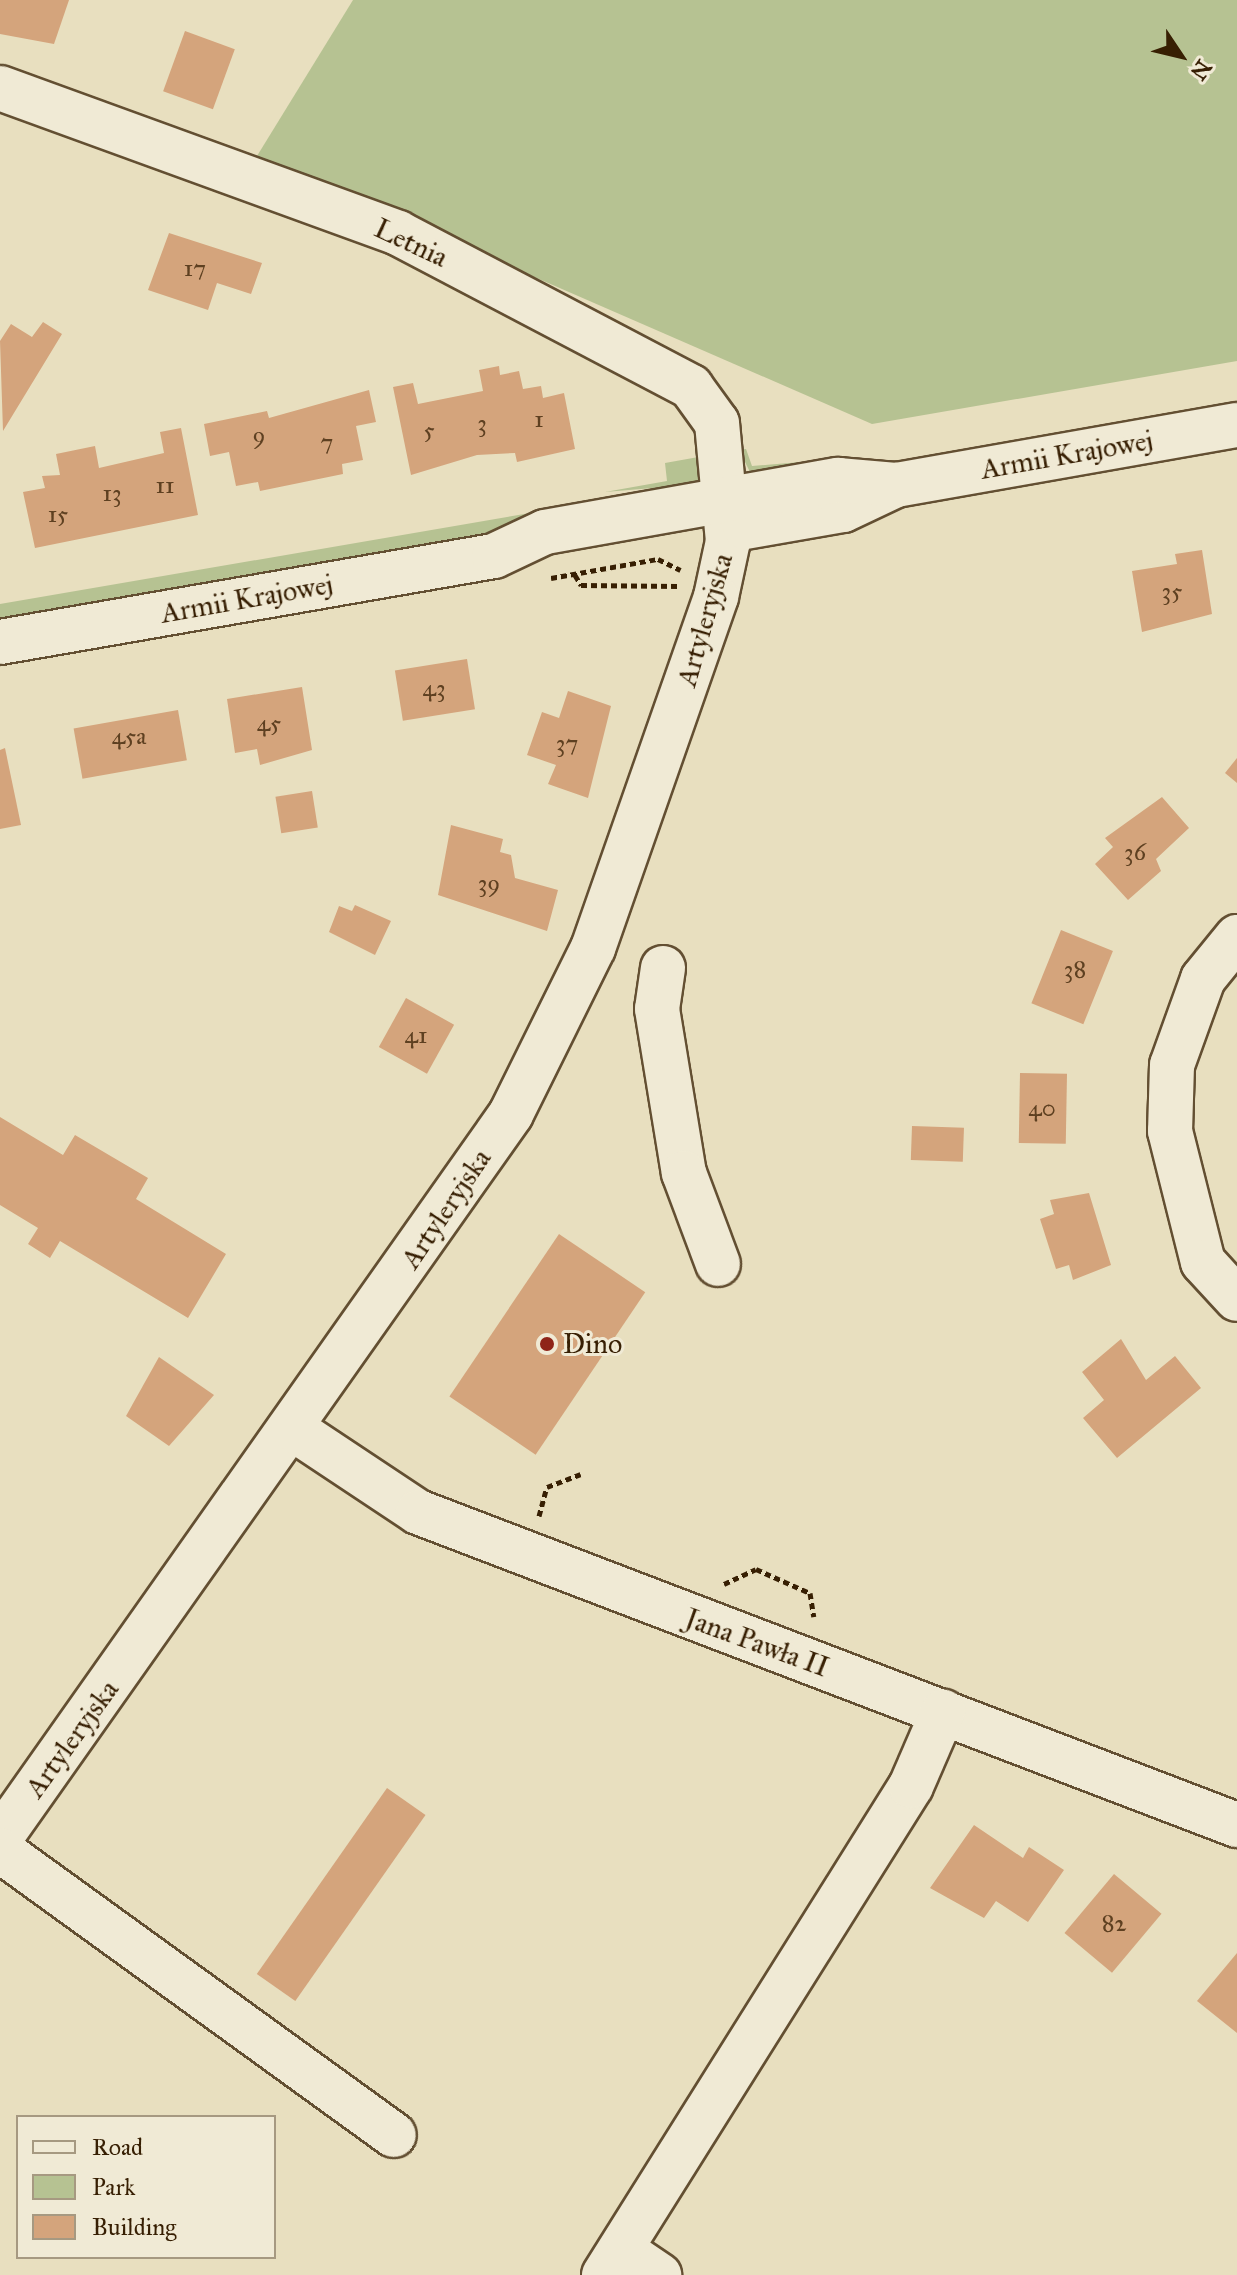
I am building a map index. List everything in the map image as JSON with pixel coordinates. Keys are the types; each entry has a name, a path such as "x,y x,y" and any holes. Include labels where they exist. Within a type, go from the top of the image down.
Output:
{"street":[{"name":"Letnia","path":"0,88 398,233 691,387 717,423 728,516"},
{"name":"Armii Krajowej","path":"0,642 494,556 549,561 728,516 838,480 896,485 1237,425"},
{"name":"Artyleryjska","path":"0,1838 293,1429 511,1114 593,948 716,597 728,516"},
{"path":"1237,937 1203,979 1172,1065 1170,1131 1203,1262 1237,1299"},
{"path":"663,968 657,1009 684,1173 718,1264"},
{"name":"Jana Pawła II","path":"293,1429 418,1512 1237,1825"},
{"path":"659,2275 613,2263 911,1786 943,1712"},
{"path":"0,1850 394,2135"}],"path":[{"path":"573,568 581,585 689,588"},
{"path":"538,1519 547,1487 581,1474"}],"green space":[{"path":"353,0 1237,0 1237,361 872,424 257,156"},
{"path":"746,449 752,466 825,460 751,474 739,450"},
{"path":"704,456 701,484 605,492 667,481 665,463"},
{"path":"548,510 492,536 0,622 0,604"}],"building":[{"path":"0,0 69,0 54,44 0,34"},
{"path":"185,31 235,49 213,109 163,91"},
{"path":"169,233 262,263 251,294 217,283 208,310 148,290"},
{"path":"43,322 62,334 3,431 0,341 11,324 32,337"},
{"path":"499,366 500,375 519,371 523,389 541,386 543,398 564,393 575,449 517,462 515,453 477,455 411,475 393,387 413,383 418,404 483,391 479,370"},
{"path":"369,390 376,422 356,426 363,460 342,464 343,474 260,491 258,482 236,486 229,452 210,456 204,424 267,411 269,418"},
{"path":"181,428 198,515 35,548 23,492 45,488 42,476 60,475 56,454 95,446 99,468 164,453 160,432"},
{"path":"1202,550 1212,614 1142,632 1132,571 1177,564 1175,554"},
{"path":"467,659 475,709 403,721 395,670"},
{"path":"302,687 312,750 260,765 257,749 235,753 227,699"},
{"path":"568,691 611,706 588,798 548,784 556,765 527,755 542,712 559,718"},
{"path":"178,710 187,760 82,779 74,728"},
{"path":"5,748 21,825 0,829 0,750"},
{"path":"1237,758 1237,783 1225,773"},
{"path":"312,791 318,828 281,833 275,797"},
{"path":"1162,797 1189,828 1156,859 1161,871 1128,900 1095,864 1113,847 1105,838"},
{"path":"451,825 503,839 500,852 511,855 515,878 558,890 547,931 438,895"},
{"path":"355,905 391,921 375,955 329,932 339,906 352,911"},
{"path":"1061,930 1113,951 1083,1024 1031,1003"},
{"path":"406,998 454,1025 427,1074 379,1047"},
{"path":"1020,1073 1067,1074 1066,1144 1019,1143"},
{"path":"0,1117 63,1155 75,1135 148,1178 136,1199 226,1254 188,1318 60,1241 50,1258 28,1244 38,1228 0,1205"},
{"path":"912,1126 964,1128 963,1162 911,1160"},
{"path":"1089,1193 1111,1265 1073,1280 1069,1265 1056,1269 1040,1219 1054,1214 1050,1200"},
{"name":"Dino","path":"559,1234 645,1292 536,1455 449,1396"},
{"path":"1121,1339 1146,1380 1175,1356 1201,1388 1117,1458 1083,1418 1104,1400 1082,1372"},
{"path":"159,1357 214,1395 169,1446 126,1416"},
{"path":"387,1788 426,1815 295,2001 257,1974"},
{"path":"974,1825 1023,1858 1029,1847 1064,1870 1028,1922 996,1901 984,1918 930,1888"},
{"path":"1114,1874 1161,1914 1112,1973 1065,1933"},
{"path":"1237,1953 1237,2033 1197,2001"}],"place":[{"name":"Dino","path":"547,1344"}]}
